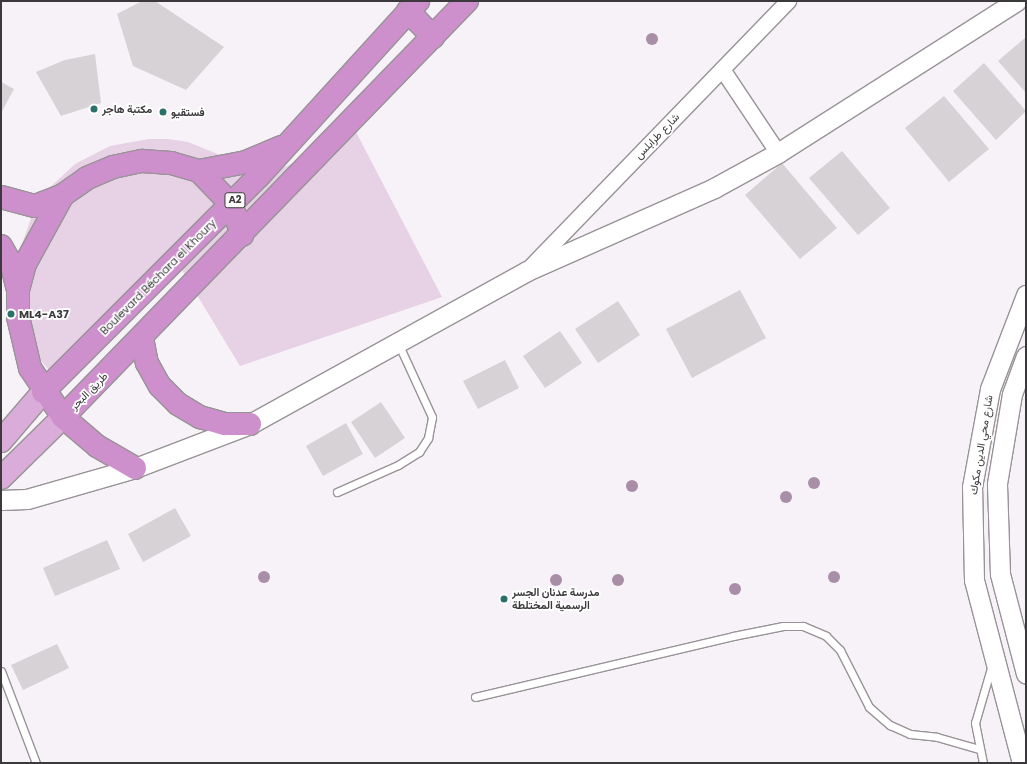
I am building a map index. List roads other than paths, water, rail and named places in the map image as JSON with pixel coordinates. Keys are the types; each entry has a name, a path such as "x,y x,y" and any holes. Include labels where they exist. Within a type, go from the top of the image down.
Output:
{"highway":[{"name":"A2","path":"135,468 97,446 63,417 43,392 30,368 22,343 18,290 25,264 63,195 87,178 113,167 142,161 171,163 199,171 231,204 242,235 467,1"},
{"name":"A2","path":"413,6 433,37"},
{"name":"Boulevard Béchara el Khoury","path":"43,392 231,204 289,143 413,6"},
{"path":"199,171 246,162 289,143"},
{"path":"1,197 20,205 36,206 63,195"},
{"name":"طريق البحر","path":"63,417 176,304 242,235"},
{"path":"1,246 12,266 18,290"},
{"path":"142,338 150,369 160,386 178,404 200,417 225,424 250,424"},
{"path":"63,372 88,393"}],"main road":[{"name":"A2","path":"1,441 43,392"},
{"name":"طريق البحر","path":"1,478 63,417"}],"street":[{"name":"شارع طرابلس","path":"527,271 788,1"},
{"path":"1,500 27,499 135,468 250,424 527,271 714,188 778,153 1017,1"},
{"path":"722,69 778,153"},
{"name":"شارع محي الدين مكوك","path":"1022,763 974,580 972,487 990,389 1026,295"},
{"name":"شارع محي الدين مكوك","path":"1026,356 1012,394 997,484 1000,574 1026,674"}],"lane":[{"path":"337,492 398,465 419,452 428,438 432,418 398,343"},
{"path":"475,697 733,636 783,626 803,626 826,636 840,650 869,707 890,725 910,734 937,737 979,749"},
{"path":"983,763 975,723 994,660"},
{"path":"1,671 36,763"}],"place":[{"name":"مكتبة هاجر","path":"94,109"},
{"name":"فستقيو","path":"163,112"},
{"name":"ML4-A37","path":"11,314"},
{"name":"مدرسة عدنان الجسر الرسمية المختلطة","path":"504,599"}]}
